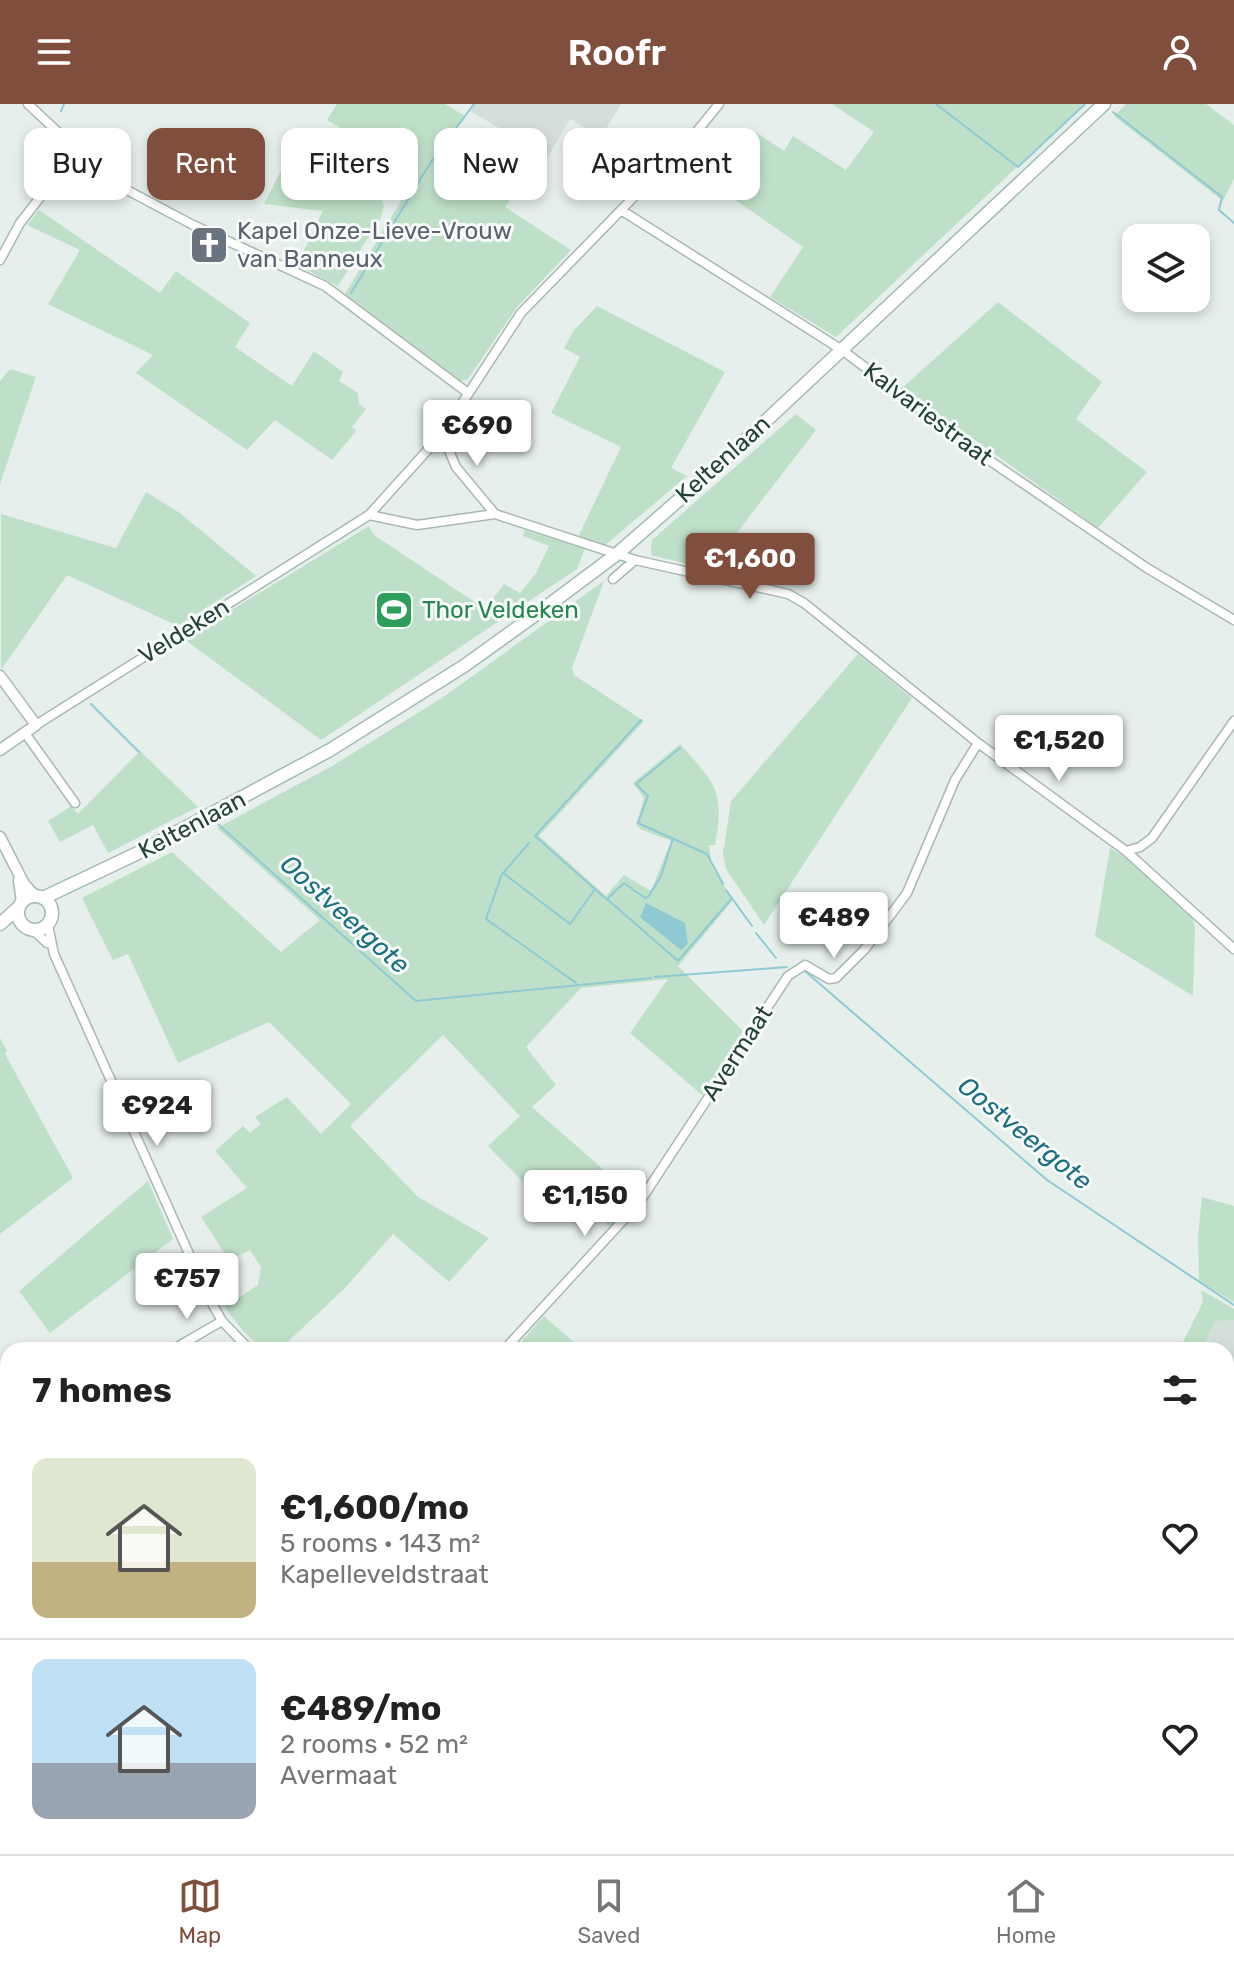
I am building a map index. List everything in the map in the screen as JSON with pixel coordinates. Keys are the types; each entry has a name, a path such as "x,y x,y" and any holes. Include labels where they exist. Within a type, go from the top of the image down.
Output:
{"main road":[{"name":"Keltenlaan","path":"0,926 21,904 92,877 266,786 406,704 502,640 617,554 842,350 1104,104"},
{"name":"Keltenlaan","path":"0,926 28,928 48,925 53,912 66,895 92,877"},
{"path":"39,897 53,912"},
{"path":"21,904 28,928"}],"street":[{"path":"28,104 54,128"},
{"name":"Veldeken","path":"0,750 369,515 442,434 521,313 694,135 719,104"},
{"path":"131,194 325,286 468,393"},
{"path":"0,260 20,223 38,200"},
{"name":"Kalvariestraat","path":"621,210 842,350 986,458 1147,568 1234,620"},
{"path":"442,434 456,467 495,514"},
{"path":"369,515 417,525 495,514 635,560 774,590 804,603 978,743 1126,851 1209,930 1234,949"},
{"path":"613,579 635,560"},
{"path":"0,676 36,725"},
{"path":"1126,851 1140,847 1152,838 1234,721"},
{"path":"25,733 75,803"},
{"name":"Avermaat","path":"511,1342 639,1203 788,976 805,965 829,979 836,978 843,975 865,949 907,893 964,762 978,743"},
{"path":"0,837 16,870 39,897"},
{"path":"16,870 21,904"},
{"path":"48,925 54,954"},
{"path":"28,928 44,938 54,954 174,1228 222,1321 242,1342"},
{"path":"186,1342 222,1321"}],"shaded area":[{"path":"475,104 621,104 606,128 586,128 570,119 548,157 547,128 499,128 470,111"},
{"path":"1226,1318 1234,1320 1234,1342 1204,1342 1215,1321"}],"green space":[{"path":"337,104 445,104 465,116 456,128 434,128 434,200 510,200 505,207 571,250 517,307 468,379 461,381 453,376 345,294 400,200 418,200 418,128 341,128 327,120"},
{"path":"832,104 1084,104 836,337 770,297 803,247 735,200 760,200 760,135 784,151 793,136 846,170 874,132"},
{"path":"1126,104 1206,104 1234,125 1234,179 1223,201 1114,116"},
{"path":"281,171 281,200 381,200 384,206 381,217 338,286 297,265 323,211 264,204"},
{"path":"39,210 160,293 176,271 250,323 235,347 292,386 314,351 343,372 339,381 358,393 359,404 366,409 352,427 356,431 332,460 275,420 247,450 136,373 153,355 48,304 80,250 27,225"},
{"path":"998,302 1102,382 1076,419 1147,472 1098,528 902,388"},
{"path":"597,306 725,372 671,468 687,476 604,546 578,537 621,447 551,413 580,357 564,348 574,330"},
{"path":"10,369 36,377 0,484 0,381"},
{"path":"796,414 816,430 709,569 651,555 652,540"},
{"path":"146,492 180,513 256,576 178,626 67,575 1,670 1,514 116,548"},
{"path":"369,526 374,535 485,609 504,584 520,593 536,573 549,546 523,536 525,530 585,549 577,569 321,740 184,639"},
{"path":"604,581 572,668 574,675 644,721 539,836 606,896 624,875 651,891 671,841 640,829 636,824 644,798 633,783 680,744 715,789 719,812 715,845 709,845 712,867 733,900 678,966 743,1031 702,1095 630,1033 668,979 581,988 526,1047 556,1085 532,1107 637,1199 612,1228 554,1176 544,1187 537,1182 530,1189 488,1146 520,1116 443,1035 350,1126 418,1197 489,1238 449,1282 393,1234 344,1289 288,1342 256,1342 225,1307 258,1285 261,1267 250,1250 229,1260 201,1217 247,1188 215,1151 243,1126 250,1133 261,1124 255,1117 287,1097 321,1134 351,1104 269,1022 178,1063 128,954 113,960 82,898 172,852 281,952 320,920 217,828 332,766 442,698"},
{"path":"858,654 912,698 764,925 726,869 723,854 731,801"},
{"path":"140,751 198,807 108,853 93,825 60,842 48,821 71,806 78,814"},
{"path":"1110,848 1128,859 1192,917 1195,927 1193,996 1095,936"},
{"path":"0,1038 7,1051 5,1054 73,1178 0,1234"},
{"path":"148,1181 173,1239 50,1333 19,1291"},
{"path":"1202,1197 1234,1206 1234,1302 1199,1281 1198,1236"},
{"path":"1201,1290 1234,1309 1234,1320 1215,1321 1205,1342 1183,1342 1203,1302"},
{"path":"544,1316 574,1342 521,1342"}],"water":[{"path":"646,903 685,923 688,944 681,950 640,917"}],"waterway":[{"path":"61,111 64,104"},
{"path":"351,293 431,162 474,104"},
{"path":"936,104 1018,167 1085,104"},
{"path":"1113,112 1222,197 1219,210 1234,223"},
{"name":"Oostveergote","path":"91,704 139,752"},
{"path":"605,898 535,836 641,720"},
{"path":"680,748 636,784 648,796 638,823 707,854 723,884"},
{"name":"Oostveergote","path":"218,824 416,1001 651,978"},
{"path":"673,838 661,876 648,897 624,883 607,899 678,961 732,898"},
{"path":"529,843 503,873 570,924 595,889"},
{"path":"502,874 486,919 576,983"},
{"path":"726,890 752,926"},
{"path":"756,933 776,958"},
{"name":"Oostveergote","path":"655,977 787,967"},
{"name":"Oostveergote","path":"806,972 1047,1180 1234,1305"}],"place":[{"name":"Kapel Onze-Lieve-Vrouw van Banneux","path":"209,245"},
{"name":"Thor Veldeken","path":"394,610"}]}
